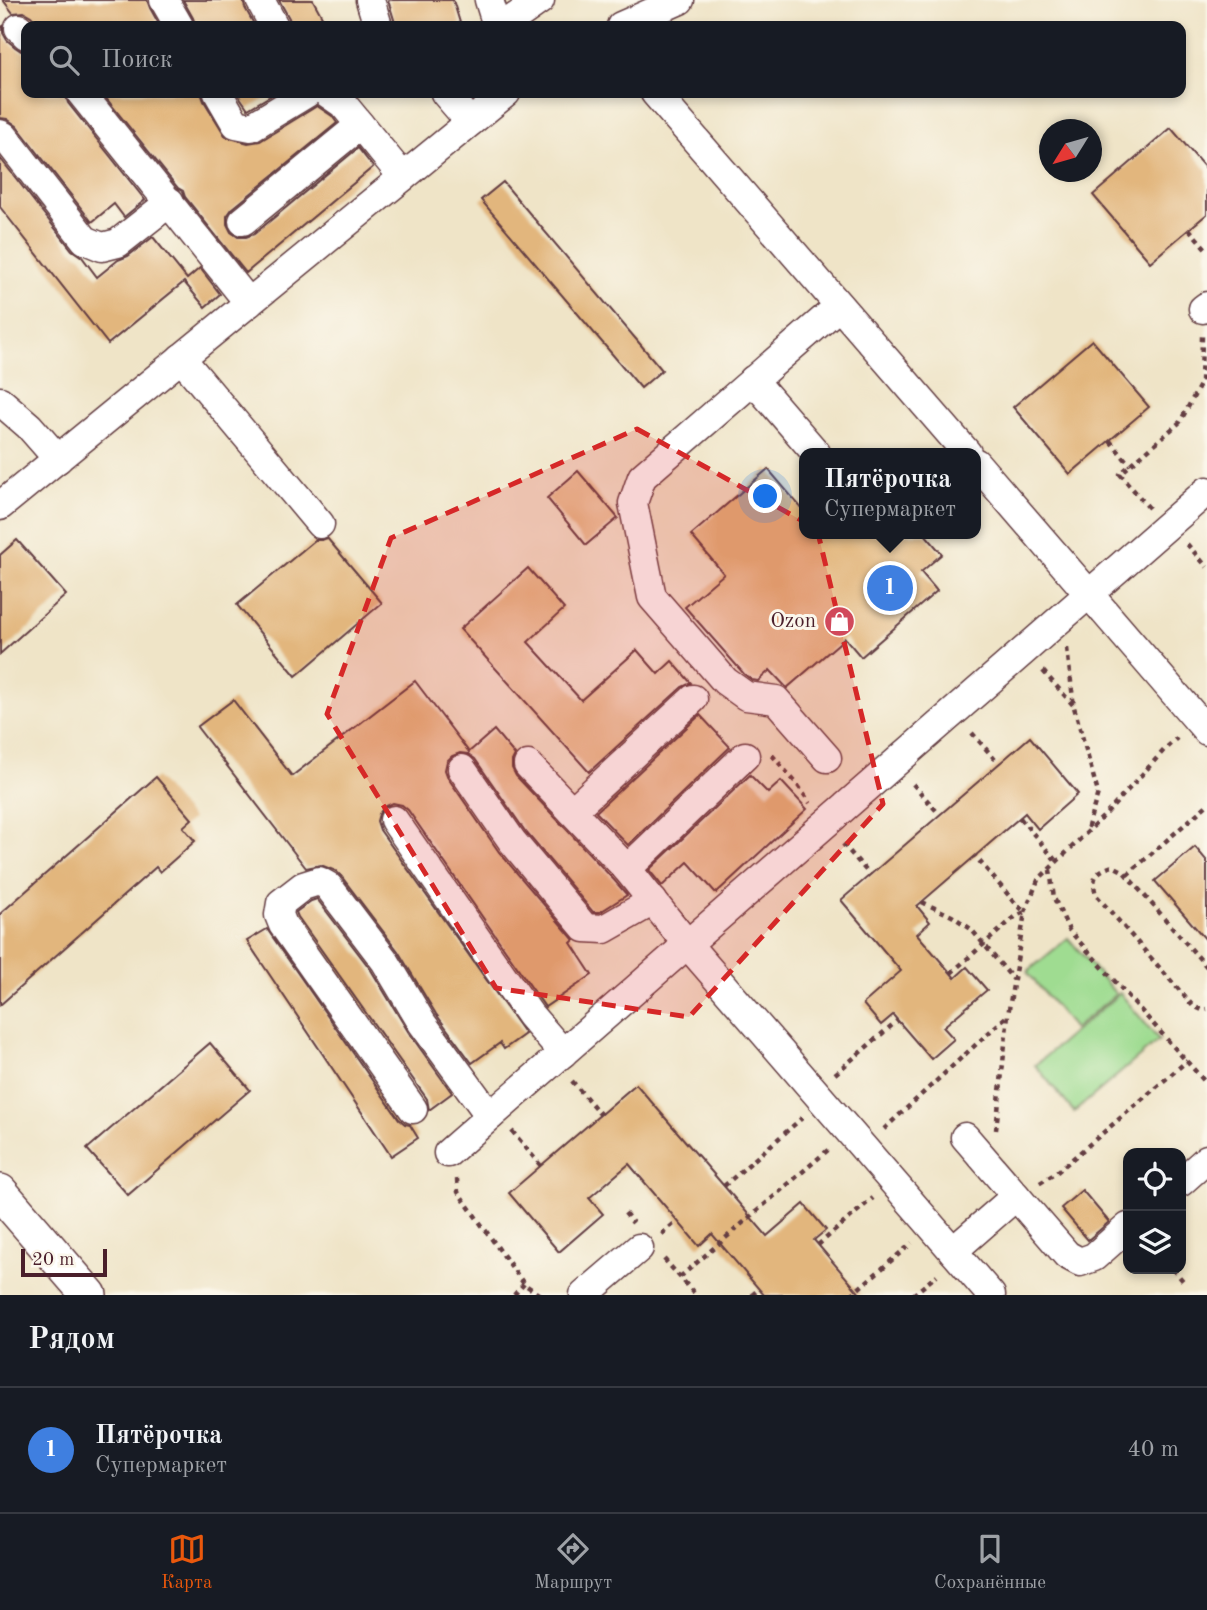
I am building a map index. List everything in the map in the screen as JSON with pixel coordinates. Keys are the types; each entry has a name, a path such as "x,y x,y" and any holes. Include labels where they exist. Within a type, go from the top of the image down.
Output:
{"main road":[{"path":"0,1192 89,1295"}],"street":[{"path":"164,0 176,21"},
{"path":"260,0 271,21"},
{"path":"370,0 376,21"},
{"path":"489,0 498,21"},
{"path":"508,21 540,0"},
{"path":"632,21 680,0"},
{"path":"85,98 249,303"},
{"path":"221,98 236,124 251,127 299,98"},
{"path":"334,98 343,104 403,177"},
{"path":"449,98 470,122"},
{"path":"0,506 500,98"},
{"path":"659,98 963,448"},
{"path":"243,221 360,125"},
{"path":"0,134 85,240 102,247 118,243 170,202"},
{"path":"827,758 776,700 746,696 725,681 652,597 634,503 642,477 839,306"},
{"path":"181,358 320,524"},
{"path":"753,380 812,448"},
{"path":"0,401 29,426 58,459"},
{"path":"981,469 1203,725"},
{"path":"448,1153 499,1121 565,1064 687,944 1207,491"},
{"path":"572,811 692,699"},
{"path":"627,869 745,757"},
{"path":"528,765 627,869 949,1259 991,1295"},
{"path":"462,769 512,841 585,928 604,929 653,901"},
{"path":"394,820 565,1064"},
{"path":"412,1109 283,925 279,915 281,903 303,886 318,881 328,886 385,961 422,1023 499,1121"},
{"path":"965,1137 1067,1255 1080,1262 1094,1257 1123,1231"},
{"path":"1186,1178 1207,1159"},
{"path":"949,1259 1016,1196"},
{"path":"584,1295 639,1248"}],"path":[{"path":"1189,229 1207,250"},
{"path":"1130,486 1120,474 1181,422 1200,383 1205,307"},
{"path":"1110,441 1130,465"},
{"path":"1182,539 1207,567"},
{"path":"1067,640 1074,707 1098,793 1086,834"},
{"path":"1038,665 1074,707"},
{"path":"991,1168 1008,1015 1025,912 1038,880 1107,813 1166,748 1203,725"},
{"path":"967,727 999,764"},
{"path":"908,778 940,815"},
{"path":"1127,875 1207,805"},
{"path":"1020,818 1057,862"},
{"path":"838,839 870,875"},
{"path":"975,856 1025,912"},
{"path":"1207,967 1123,871 1113,866 1097,873 1093,884 1096,895 1193,1006 1207,1009"},
{"path":"1049,869 1054,898 1069,930 1207,1084"},
{"path":"922,902 952,916 971,929 1014,979"},
{"path":"951,973 1016,916 1025,912"},
{"path":"878,1134 1008,1015"},
{"path":"830,1079 898,1020"},
{"path":"1016,1196 1056,1173 1187,1061"},
{"path":"565,1064 601,1115"},
{"path":"724,1186 810,1112"},
{"path":"499,1121 541,1166"},
{"path":"680,1277 836,1143"},
{"path":"448,1153 456,1171 458,1192 524,1284 540,1295"},
{"path":"818,1245 880,1192"},
{"path":"851,1295 918,1237"},
{"path":"914,1295 949,1259"},
{"path":"1177,1274 1184,1282"},
{"path":"514,1295 524,1284"},
{"path":"752,1295 759,1289"}],"highlighted area":[{"path":"637,429 817,529 883,804 689,1017 496,988 327,714 391,538"}],"green space":[{"path":"1068,938 1116,994 1074,1029 1027,972"},
{"path":"1120,993 1159,1040 1074,1112 1035,1065"}],"building":[{"path":"3,0 147,0 157,21 36,21 24,12 13,13"},
{"path":"183,0 243,0 252,21 194,21"},
{"path":"279,0 313,0 324,21 290,21"},
{"path":"388,0 453,0 459,21 394,21"},
{"path":"3,26 7,40 21,51 21,98 66,98 145,200 124,217 114,204 92,222 17,126 0,118 0,28"},
{"path":"106,98 203,98 226,137 248,143 260,141 317,106 332,116 337,123 232,209 227,216 227,224 231,232 238,237 254,234 358,148 373,167 246,273"},
{"path":"240,98 267,98 248,109"},
{"path":"1171,128 1207,170 1207,214 1150,262 1093,195"},
{"path":"0,158 72,250 82,257 97,277 153,237 187,279 200,268 220,294 205,307 184,282 108,344 0,207"},
{"path":"503,182 662,370 641,388 481,200"},
{"path":"1092,340 1149,407 1070,474 1013,407"},
{"path":"768,469 799,505 799,539 929,539 942,554 921,572 937,591 861,657 845,638 787,688 770,670 758,681 744,674 685,607 724,574 691,535"},
{"path":"578,471 618,518 586,545 547,498"},
{"path":"327,538 382,603 296,676 237,605 315,540"},
{"path":"17,540 66,595 0,654 0,555"},
{"path":"528,568 564,609 528,642 581,700 637,650 658,674 672,661 691,683 682,687 589,772 460,629"},
{"path":"415,681 469,752 494,730 515,755 512,768 516,776 627,895 600,912 593,912 525,831 475,759 460,753 447,761 445,770 448,778 499,852 574,940 571,943 592,975 545,1007 408,810 393,803 384,807 377,821 380,830 525,1034 504,1049 500,1043 472,1063 436,1014 398,951 341,876 321,865 306,868 197,727 233,700 292,776"},
{"path":"700,715 730,747 628,845 596,812"},
{"path":"1030,737 1078,794 1038,829 1025,813 917,906 930,922 917,934 955,978 967,967 987,990 943,1027 954,1039 931,1059 893,1015 881,1025 863,1004 901,971 841,900"},
{"path":"750,775 768,793 781,781 807,809 716,893 688,862 662,886 649,870"},
{"path":"156,777 192,819 183,827 195,841 160,872 156,867 0,1005 0,914"},
{"path":"1195,847 1207,861 1207,941 1155,881"},
{"path":"317,899 371,970 409,1033 452,1093 429,1110 427,1099 298,917 296,912"},
{"path":"267,929 399,1119 410,1125 418,1138 391,1156 247,941"},
{"path":"210,1043 250,1090 128,1195 87,1149"},
{"path":"636,1084 767,1236 804,1204 826,1230 814,1240 861,1295 764,1295 712,1234 699,1246 629,1164 589,1198 603,1214 559,1252 509,1193"},
{"path":"1082,1190 1109,1222 1088,1240 1061,1208"}],"place":[{"name":"Пятёрочка","path":"890,588"},
{"name":"Ozon","path":"839,621"}]}
